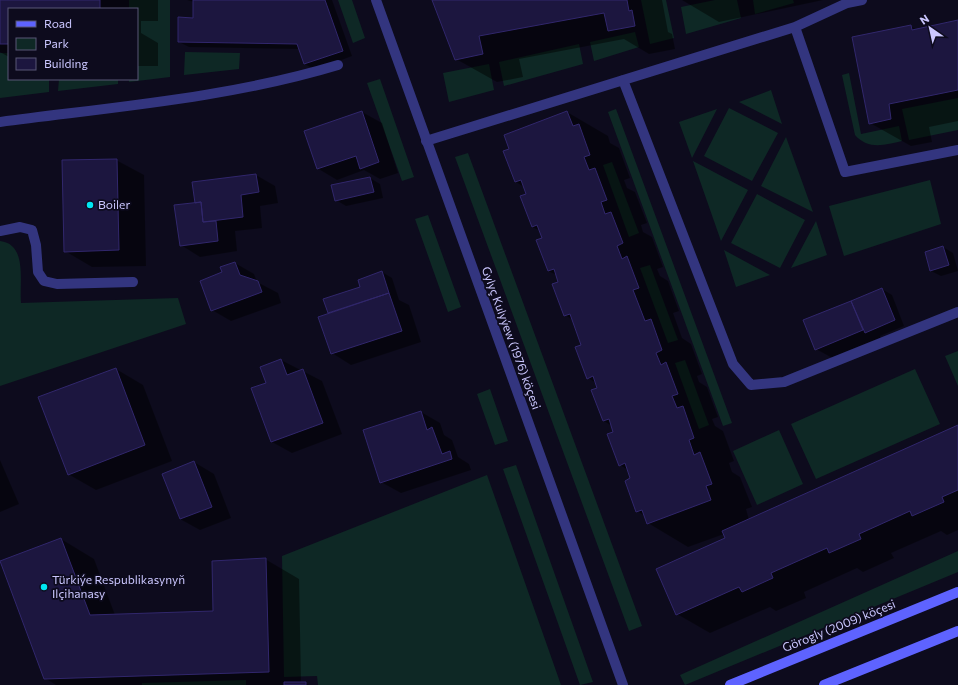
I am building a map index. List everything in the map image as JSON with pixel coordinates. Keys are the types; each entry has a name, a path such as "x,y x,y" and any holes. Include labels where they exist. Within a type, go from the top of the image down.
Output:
{"street":[{"name":"Gylyç Kulyýew (1976) köçesi","path":"376,0 623,685"},
{"path":"426,141 795,27 847,3 862,0"},
{"path":"795,27 845,172 958,150"},
{"path":"0,122 194,96 294,78 338,65"},
{"path":"623,80 733,364 751,385 784,382 958,312"},
{"path":"0,231 20,227 32,230 36,245 38,272 44,281 57,284 133,282"},
{"name":"Görogly (2009) köçesi","path":"730,685 958,592"},
{"path":"824,685 958,631"}],"green space":[{"path":"129,0 170,0 170,77 129,82 129,80 138,80 138,8 129,8"},
{"path":"338,0 352,0 365,38 353,43"},
{"path":"641,0 666,0 674,38 650,44"},
{"path":"715,0 737,0 741,18 686,34 681,7"},
{"path":"753,0 793,0 794,3 755,14"},
{"path":"635,32 639,47 594,61 590,42"},
{"path":"579,44 583,64 504,86 499,62"},
{"path":"185,52 240,53 239,69 184,75"},
{"path":"0,53 8,53 8,80 49,80 49,92 0,98"},
{"path":"489,64 494,90 449,102 443,73"},
{"path":"849,73 861,134 899,126 902,141 883,145 871,145 860,140 855,135 842,75"},
{"path":"380,79 414,177 402,181 367,83"},
{"path":"59,80 118,80 118,84 58,91"},
{"path":"771,90 782,124 739,102"},
{"path":"958,98 958,130 909,140 902,109"},
{"path":"729,108 778,133 752,181 704,156"},
{"path":"616,109 732,423 723,426 608,112"},
{"path":"717,109 692,158 679,122"},
{"path":"786,137 813,212 761,186"},
{"path":"468,153 642,626 629,631 455,157"},
{"path":"693,161 748,190 721,241"},
{"path":"612,162 639,233 629,237 603,165"},
{"path":"930,180 941,224 844,256 829,206"},
{"path":"757,194 805,220 780,268 731,243"},
{"path":"428,215 461,307 448,312 415,219"},
{"path":"816,221 827,255 791,268"},
{"path":"0,241 9,244 15,249 18,257 21,275 21,303 178,298 186,324 0,386"},
{"path":"724,250 770,275 736,287"},
{"path":"650,265 678,340 668,343 640,268"},
{"path":"958,351 958,386 945,356"},
{"path":"685,360 709,425 699,429 675,363"},
{"path":"915,369 940,424 816,479 791,424"},
{"path":"490,389 508,441 495,445 477,394"},
{"path":"779,430 803,484 757,505 733,451"},
{"path":"516,465 593,682 580,685 503,469"},
{"path":"487,475 561,685 318,685 317,676 284,677 282,556"},
{"path":"958,551 958,572 685,685 680,675"},
{"path":"246,680 246,685 142,685 142,683"}],"building":[{"path":"0,0 100,0 100,8 8,8 8,44 0,44"},
{"path":"193,0 325,0 343,51 304,64 297,44 178,42 178,17 193,18"},
{"path":"432,0 627,0 629,11 632,10 635,26 608,31 604,13 479,36 483,54 455,60"},
{"path":"958,20 958,90 889,104 891,119 869,124 852,37 911,25 912,30"},
{"path":"362,111 379,162 360,169 356,156 317,169 304,131"},
{"path":"567,111 573,126 579,124 590,155 584,157 589,170 595,168 607,200 601,202 605,214 611,212 623,243 617,246 622,259 627,256 639,288 633,290 645,321 651,319 662,350 656,353 661,365 666,362 678,394 672,396 677,408 683,406 694,438 689,440 694,455 700,452 712,484 706,486 711,500 647,524 642,510 636,512 625,481 630,478 625,463 619,466 607,434 613,432 609,419 603,421 591,390 597,388 593,376 587,379 575,347 581,345 570,314 564,316 552,284 558,282 554,269 548,271 536,240 542,238 537,225 532,227 520,196 526,194 521,180 515,182 503,151 509,149 504,135"},
{"name":"Boiler","path":"117,159 119,250 64,252 62,160"},
{"path":"256,174 259,192 241,195 243,217 203,222 201,202 195,203 192,182"},
{"path":"370,177 374,192 335,201 331,185"},
{"path":"201,202 203,222 216,221 218,241 180,246 174,205"},
{"path":"943,246 949,265 930,271 925,252"},
{"path":"235,262 240,275 258,281 262,292 211,311 200,281 222,272 220,267"},
{"path":"382,271 389,293 328,313 323,299 360,287 358,280"},
{"path":"882,288 895,320 865,333 851,301"},
{"path":"389,293 402,331 331,354 318,317"},
{"path":"851,301 863,330 815,350 803,320"},
{"path":"281,359 287,375 303,369 323,423 271,442 251,388 266,383 260,367"},
{"path":"116,368 145,445 68,475 38,397"},
{"path":"421,411 427,430 432,427 442,454 450,451 452,459 380,483 363,430"},
{"path":"958,425 958,490 942,497 944,502 912,516 910,511 859,534 861,539 829,553 827,548 771,573 773,578 742,592 739,587 676,615 656,569 725,538 722,531"},
{"path":"194,461 212,507 180,519 162,474"},
{"name":"Türkiýe Respublikasynyň Ilçihanasy","path":"61,538 90,615 213,611 212,561 266,558 269,672 44,679 0,561"},
{"path":"284,682 306,682 306,685 284,685"}],"place":[{"name":"Boiler","path":"90,205"},
{"name":"Türkiýe Respublikasynyň Ilçihanasy","path":"44,587"}]}
